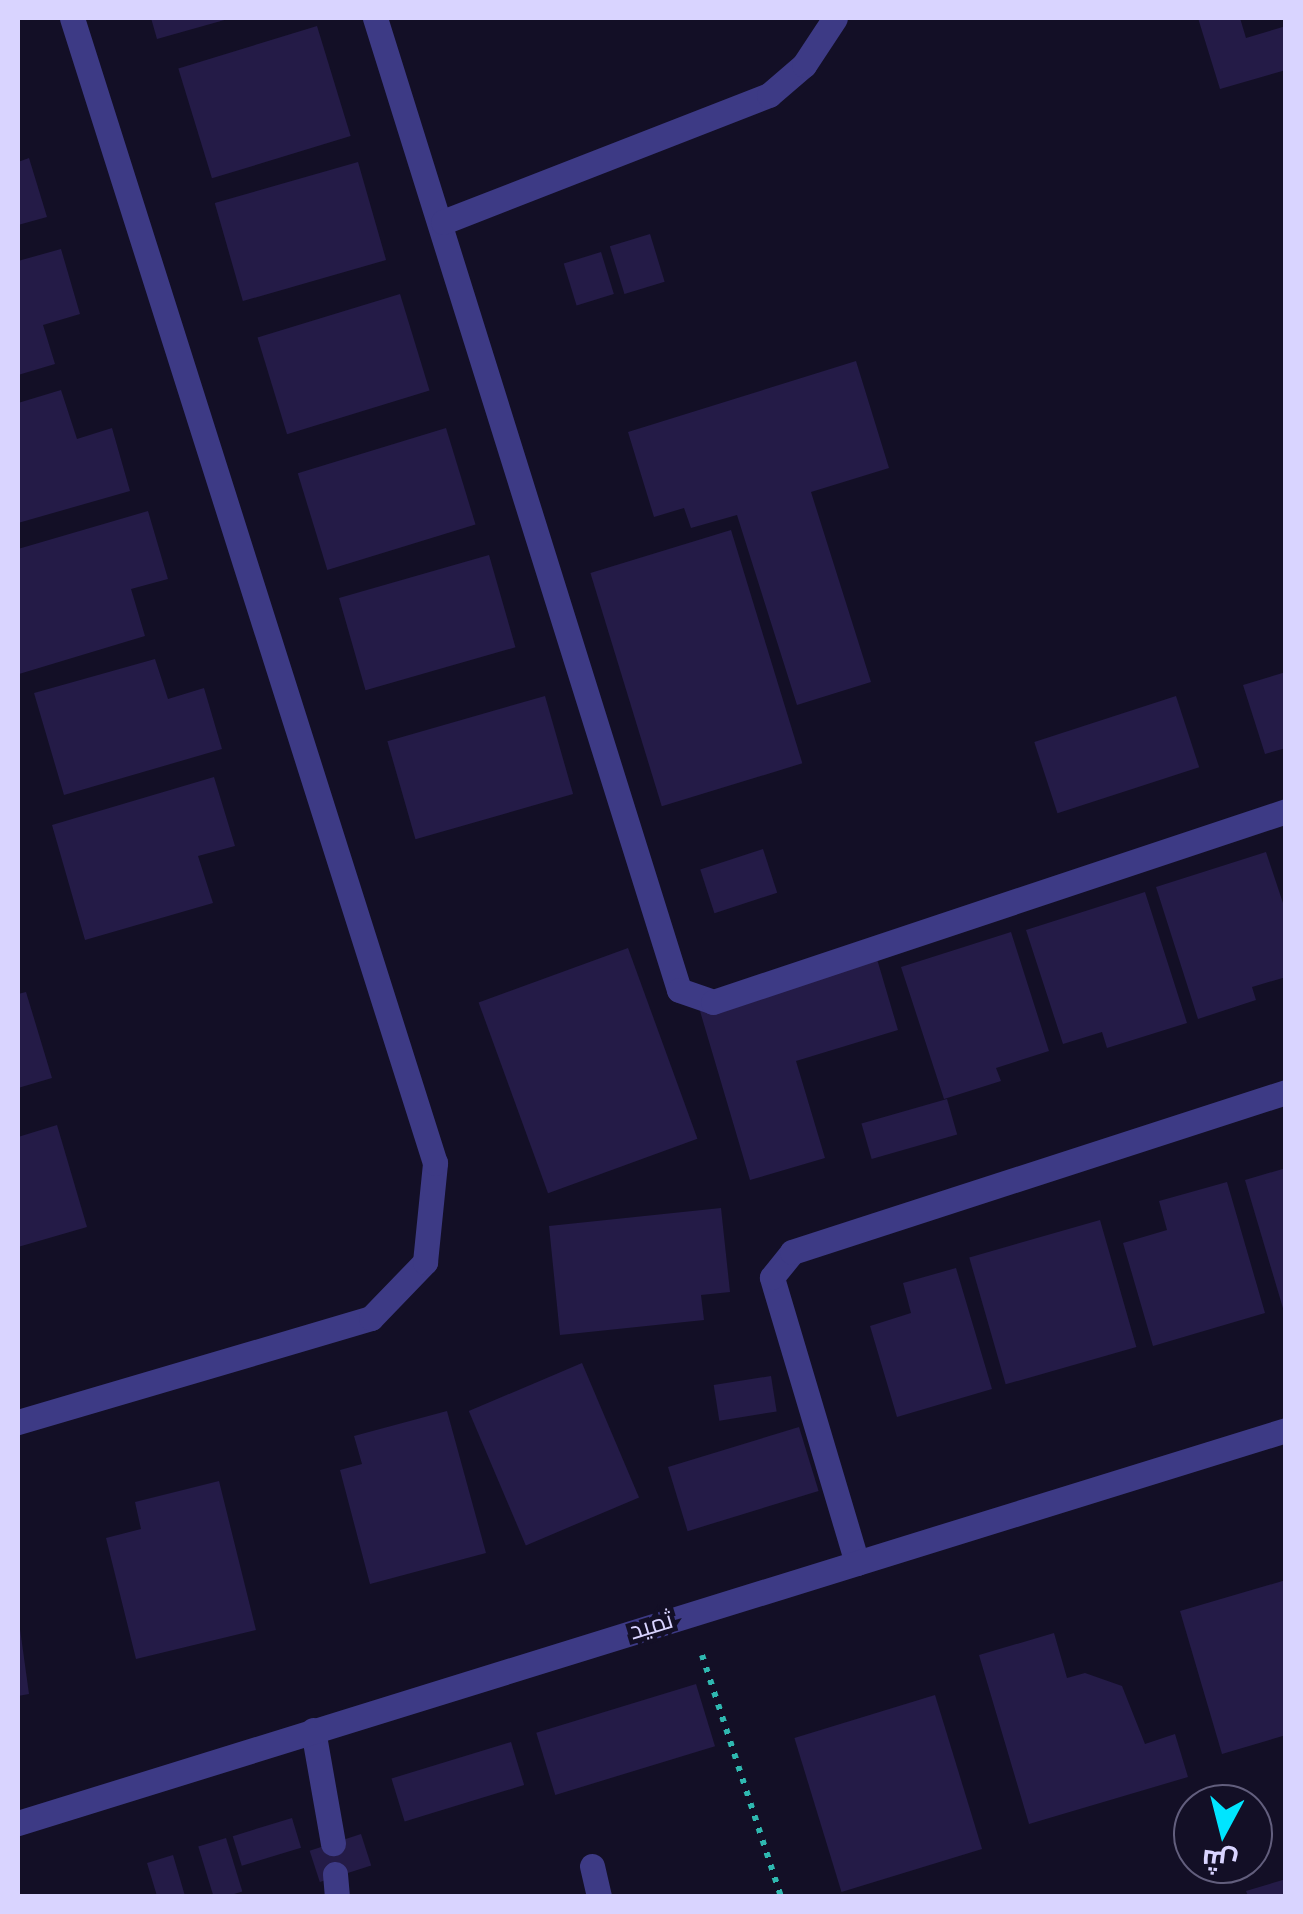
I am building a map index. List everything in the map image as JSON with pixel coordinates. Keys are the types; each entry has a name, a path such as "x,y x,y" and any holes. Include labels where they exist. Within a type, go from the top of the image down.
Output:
{"street":[{"path":"18,1422 371,1318 426,1262 435,1163 72,18"},
{"path":"375,18 443,222 679,990 714,1002 1286,811"},
{"path":"443,222 769,95 804,65 835,18"},
{"path":"857,1562 772,1277 792,1252 1286,1092"},
{"name":"ثميد","path":"18,1823 1286,1430"},
{"path":"312,1730 333,1843"},
{"path":"592,1866 599,1896"}],"path":[{"path":"688,1614 780,1896"}],"building":[{"path":"151,18 228,18 228,19 157,39"},
{"path":"1198,18 1240,18 1246,38 1286,26 1286,70 1220,89"},
{"path":"317,26 351,136 212,178 178,68"},
{"path":"29,158 47,217 18,225 18,162"},
{"path":"358,162 386,260 243,301 215,203"},
{"path":"650,234 665,282 624,294 610,246"},
{"path":"61,249 80,314 43,325 55,364 18,375 18,261"},
{"path":"601,252 614,294 577,305 564,263"},
{"path":"400,294 430,391 287,434 258,338"},
{"path":"856,361 889,468 811,492 871,682 797,705 737,515 691,528 684,508 654,517 628,432"},
{"path":"61,390 77,439 112,428 130,491 18,523 18,403"},
{"path":"446,428 476,525 327,570 298,473"},
{"path":"148,511 168,579 131,589 145,636 19,674 18,549"},
{"path":"731,530 802,763 662,806 590,573"},
{"path":"489,555 515,647 366,690 339,598"},
{"path":"155,659 168,699 204,688 222,749 64,795 34,693"},
{"path":"1286,672 1286,748 1265,754 1243,685"},
{"path":"545,696 573,794 415,839 387,741"},
{"path":"1176,696 1199,767 1057,813 1034,742"},
{"path":"214,777 235,846 198,856 213,903 85,940 52,825"},
{"path":"763,849 777,893 714,913 700,869"},
{"path":"1266,852 1286,912 1286,977 1252,987 1256,1000 1198,1019 1156,887"},
{"path":"1145,892 1187,1023 1107,1048 1102,1032 1063,1044 1026,930"},
{"path":"1011,932 1049,1051 996,1068 1001,1081 944,1099 901,967"},
{"path":"628,948 697,1139 548,1193 479,1002"},
{"path":"877,959 898,1030 796,1061 825,1158 750,1180 700,1011"},
{"path":"26,992 52,1078 18,1088 18,994"},
{"path":"947,1099 957,1135 872,1159 861,1124"},
{"path":"57,1125 87,1227 18,1247 18,1137"},
{"path":"1286,1168 1286,1314 1285,1315 1245,1180"},
{"path":"1227,1182 1265,1313 1153,1346 1123,1243 1167,1230 1159,1201"},
{"path":"721,1208 730,1292 701,1295 704,1320 560,1335 549,1226"},
{"path":"1100,1220 1136,1347 1006,1384 969,1257"},
{"path":"956,1268 992,1389 897,1417 870,1326 911,1313 903,1283"},
{"path":"582,1363 639,1497 526,1545 469,1411"},
{"path":"771,1376 777,1412 719,1421 714,1385"},
{"path":"447,1411 486,1553 370,1584 340,1470 362,1464 354,1436"},
{"path":"799,1427 819,1491 688,1531 668,1467"},
{"path":"219,1481 256,1630 136,1659 106,1538 141,1529 135,1502"},
{"path":"1286,1580 1286,1735 1222,1754 1180,1611"},
{"path":"18,1630 29,1694 18,1696"},
{"path":"1054,1633 1067,1678 1085,1673 1122,1686 1145,1744 1175,1734 1188,1777 1029,1824 979,1655"},
{"path":"696,1684 715,1746 555,1795 536,1733"},
{"path":"935,1695 982,1849 841,1892 794,1738"},
{"path":"511,1742 524,1785 405,1822 391,1779"},
{"path":"292,1818 301,1848 242,1866 233,1836"},
{"path":"361,1834 371,1865 320,1882 310,1851"},
{"path":"226,1838 242,1892 213,1896 198,1846"},
{"path":"173,1855 185,1896 157,1896 147,1863"},
{"path":"1286,1879 1286,1896 1248,1896 1246,1891"}]}
